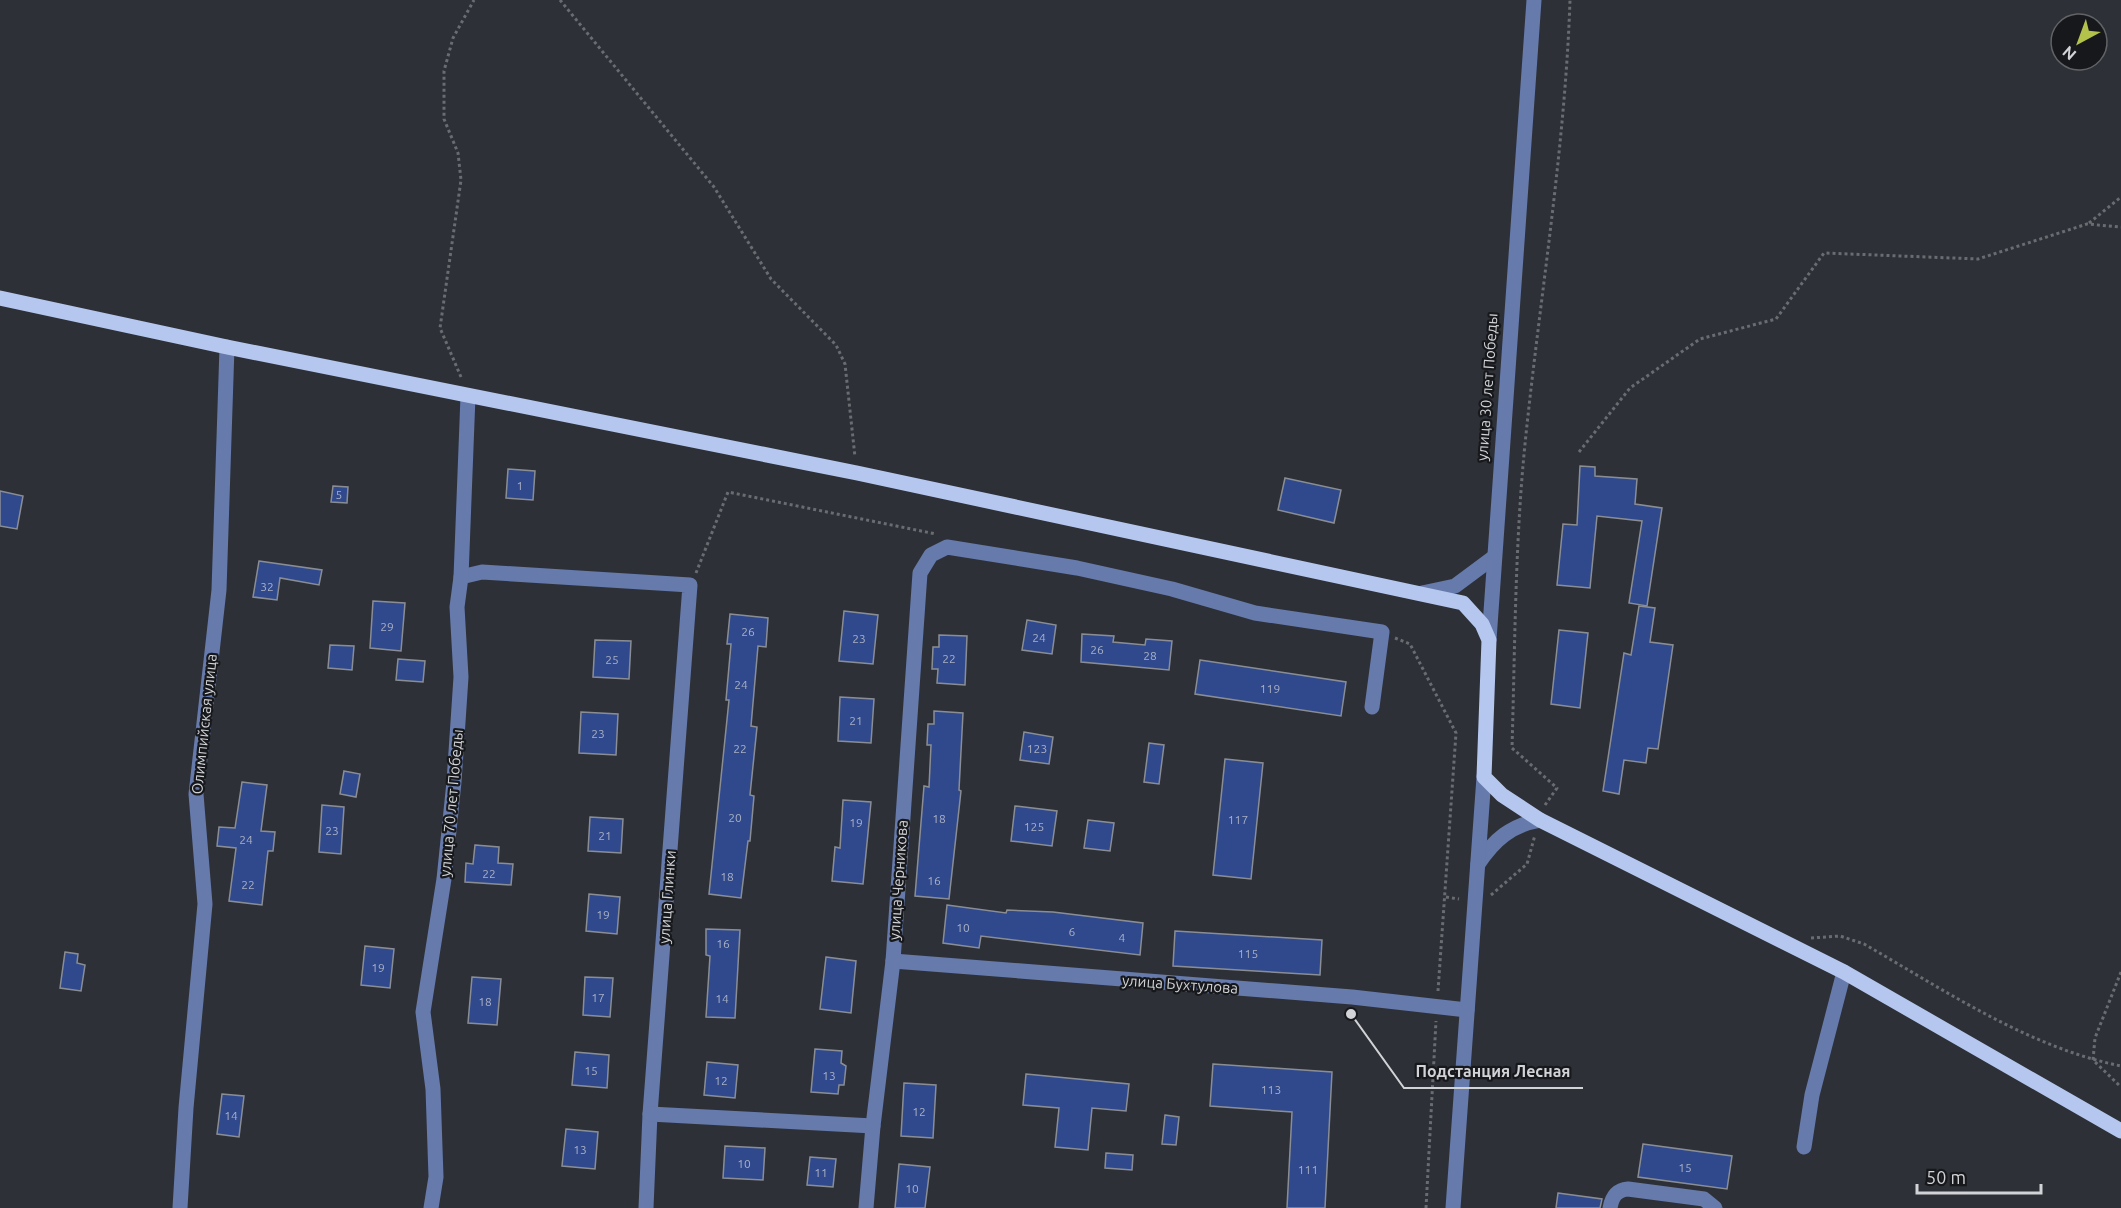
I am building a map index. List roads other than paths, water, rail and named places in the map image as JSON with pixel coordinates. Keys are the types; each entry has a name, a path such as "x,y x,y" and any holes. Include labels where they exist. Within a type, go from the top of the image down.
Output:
{"main road":[{"path":"0,298 226,347 857,473 1422,593 1463,603 1482,624 1489,640"},
{"name":"улица 30 лет Победы","path":"1484,777 1489,640"},
{"path":"1484,777 1538,827 1844,972 2121,1131"}],"street":[{"name":"улица 30 лет Победы","path":"1489,640 1534,0"},
{"name":"Олимпийская улица","path":"180,1208 186,1108 205,904 196,794 219,590 226,347"},
{"name":"улица 70 лет Победы","path":"431,1208 436,1177 433,1089 423,1012 444,879 453,793 461,678 457,607 461,577 468,396"},
{"name":"улица Черникова","path":"866,1208 873,1126 893,961 920,573 931,555 947,547 1077,568 1172,589 1255,613 1382,632 1372,707"},
{"path":"1422,593 1455,586 1494,557"},
{"name":"улица Глинки","path":"461,577 482,572 690,585 650,1114 646,1208"},
{"path":"1453,1208 1484,777"},
{"path":"1478,864 1488,848 1505,832 1528,822 1538,827"},
{"name":"улица Бухтулова","path":"893,961 1352,997 1467,1010"},
{"path":"1804,1147 1812,1095 1844,972"},
{"path":"650,1114 873,1126"},
{"path":"1610,1208 1616,1193 1628,1189 1704,1200 1715,1208"}],"place":[{"name":"Подстанция Лесная","path":"1351,1014"}]}
